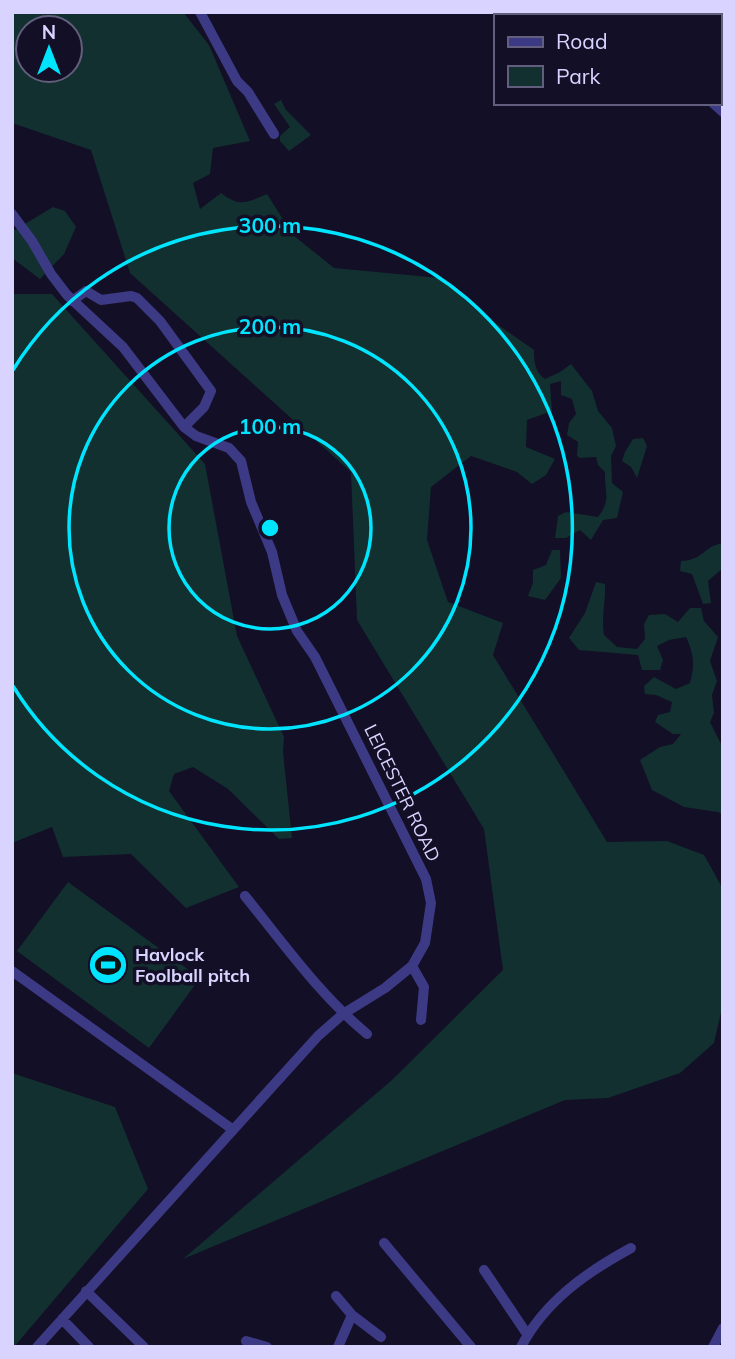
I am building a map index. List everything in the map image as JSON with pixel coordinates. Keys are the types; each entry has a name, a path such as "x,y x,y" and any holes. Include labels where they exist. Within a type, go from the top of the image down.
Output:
{"street":[{"path":"200,12 237,81 248,92 274,135"},
{"name":"LEICESTER ROAD","path":"12,214 72,301 130,354 184,428 196,436 229,448 241,461 251,502 272,552 279,586 297,631 325,675 426,879 431,895 429,927 422,950 412,966 385,988 343,1014 310,1044 37,1347"},
{"path":"72,301 86,291 102,300 131,296 137,298 160,321 211,391 204,407 184,428"},
{"path":"245,896 280,942 343,1014 367,1034"},
{"path":"412,966 424,987 421,1020"},
{"path":"12,971 232,1129"},
{"path":"384,1243 471,1347"},
{"path":"521,1347 527,1334 568,1289 584,1276 631,1248"},
{"path":"484,1270 527,1334"},
{"path":"86,1291 144,1347"},
{"path":"336,1296 352,1315 381,1337"},
{"path":"338,1347 352,1315"},
{"path":"62,1319 89,1347"},
{"path":"713,1347 723,1328"},
{"path":"246,1341 267,1347"}],"green space":[{"path":"12,12 183,12 209,45 250,141 213,148 210,174 193,183 200,209 221,193 238,202 267,194 293,235 334,268 440,278 474,308 534,350 536,367 545,379 571,364 592,391 598,411 612,428 616,446 611,456 612,483 623,492 617,518 603,520 591,540 580,530 566,538 555,538 558,516 566,512 598,517 605,505 606,495 605,472 598,465 596,457 579,458 578,442 567,435 569,423 576,414 572,399 561,395 561,381 550,384 552,411 527,420 526,447 555,459 546,475 532,484 517,472 471,456 431,487 427,540 448,602 503,623 493,655 607,842 667,841 704,855 723,889 723,1004 714,1043 680,1073 608,1098 565,1100 183,1259 392,1080 503,970 484,829 357,620 351,472 130,273 91,150 12,123"},
{"path":"281,100 286,110 311,135 289,151 280,141 280,136 290,127 274,104"},
{"path":"53,207 65,211 76,227 64,254 40,279 12,258 12,229 15,230"},
{"path":"12,294 52,294 205,464 237,636 284,737 283,752 292,838 279,839 228,789 193,767 174,774 169,791 239,887 186,908 131,854 63,857 52,827 12,843"},
{"path":"643,438 647,446 637,478 631,467 622,461 633,439"},
{"path":"723,543 723,568 708,581 711,603 703,604 692,574 680,571 681,561 694,558"},
{"path":"552,550 560,550 561,578 545,600 528,596 533,583 533,570 546,565"},
{"path":"596,582 605,584 604,635 617,647 637,649 645,639 644,624 649,615 665,614 678,622 690,608 701,608 704,621 718,637 710,661 717,681 712,695 714,713 710,722 723,748 723,815 684,807 652,790 640,760 660,747 673,744 681,734 673,734 655,722 658,715 670,712 672,702 656,695 645,694 644,686 654,677 676,689 690,683 693,660 686,637 669,640 657,646 663,660 660,670 642,670 638,655 579,650 569,638 585,613"},
{"name":"Havlock Foolball pitch","path":"68,882 200,978 149,1048 17,951"},
{"path":"12,1073 115,1107 148,1189 14,1347"}],"place":[{"name":"Havlock Foolball pitch","path":"108,965"}]}
